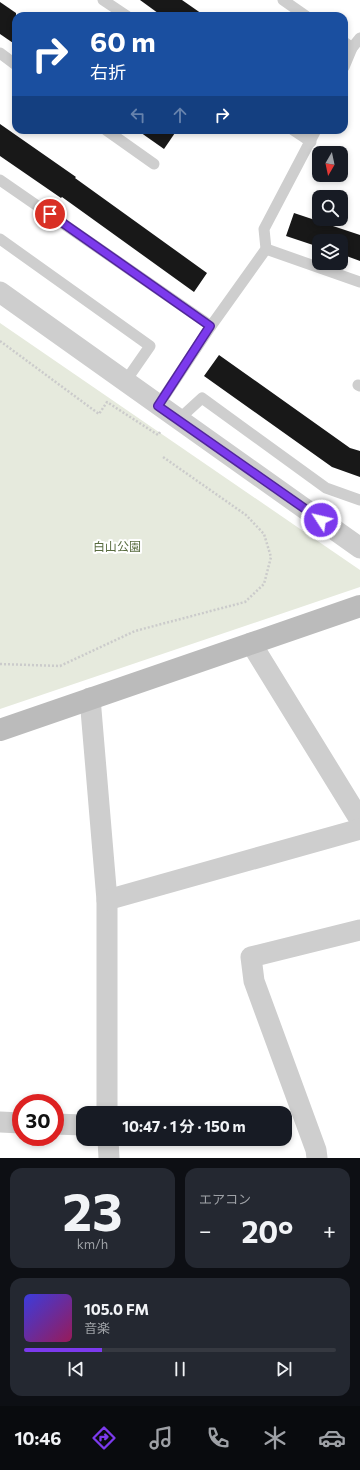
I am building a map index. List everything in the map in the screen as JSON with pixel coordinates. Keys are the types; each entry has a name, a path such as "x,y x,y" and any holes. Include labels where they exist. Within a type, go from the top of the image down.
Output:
{"street":[{"path":"0,292 168,413 360,548"},
{"path":"0,730 360,606"},
{"path":"251,643 360,820"},
{"path":"90,698 107,900 107,1106"},
{"path":"107,900 360,828"},
{"path":"317,1158 316,1150 254,981 251,957 360,930"},
{"path":"0,1122 12,1122"},
{"path":"64,1124 76,1125"},
{"path":"108,1146 109,1158"}],"lane":[{"path":"103,0 120,12"},
{"path":"283,0 300,12"},
{"path":"348,45 360,38"},
{"path":"0,53 12,62"},
{"path":"112,134 154,164"},
{"path":"299,134 311,142"},
{"path":"168,413 210,326 266,249 264,228 314,134"},
{"path":"0,180 210,326"},
{"path":"0,238 150,346 125,382"},
{"path":"266,249 360,282"},
{"path":"168,413 202,398 326,488 360,500"}],"path":[{"path":"0,341 99,414 107,402 158,434 168,413"},
{"path":"0,664 60,666 134,631 245,602 264,584 272,557 264,534 246,515 163,458"}],"green space":[{"name":"白山公園","path":"0,323 360,570 360,587 0,709"}],"building":[{"path":"140,0 182,0 199,12 156,12"},
{"path":"0,2 15,12 12,12 12,42 0,34"},
{"path":"0,124 12,132 12,134 14,134 76,177 75,178 207,273 194,292 62,197 61,198 0,156"},
{"path":"143,134 174,134 164,149"},
{"path":"294,213 312,219 312,226 333,226 360,235 360,261 348,257 348,234 312,234 312,245 286,236"},
{"path":"219,355 350,448 360,451 360,477 332,467 204,376"}],"route":[{"path":"50,214 210,326 158,406 321,520"}]}
